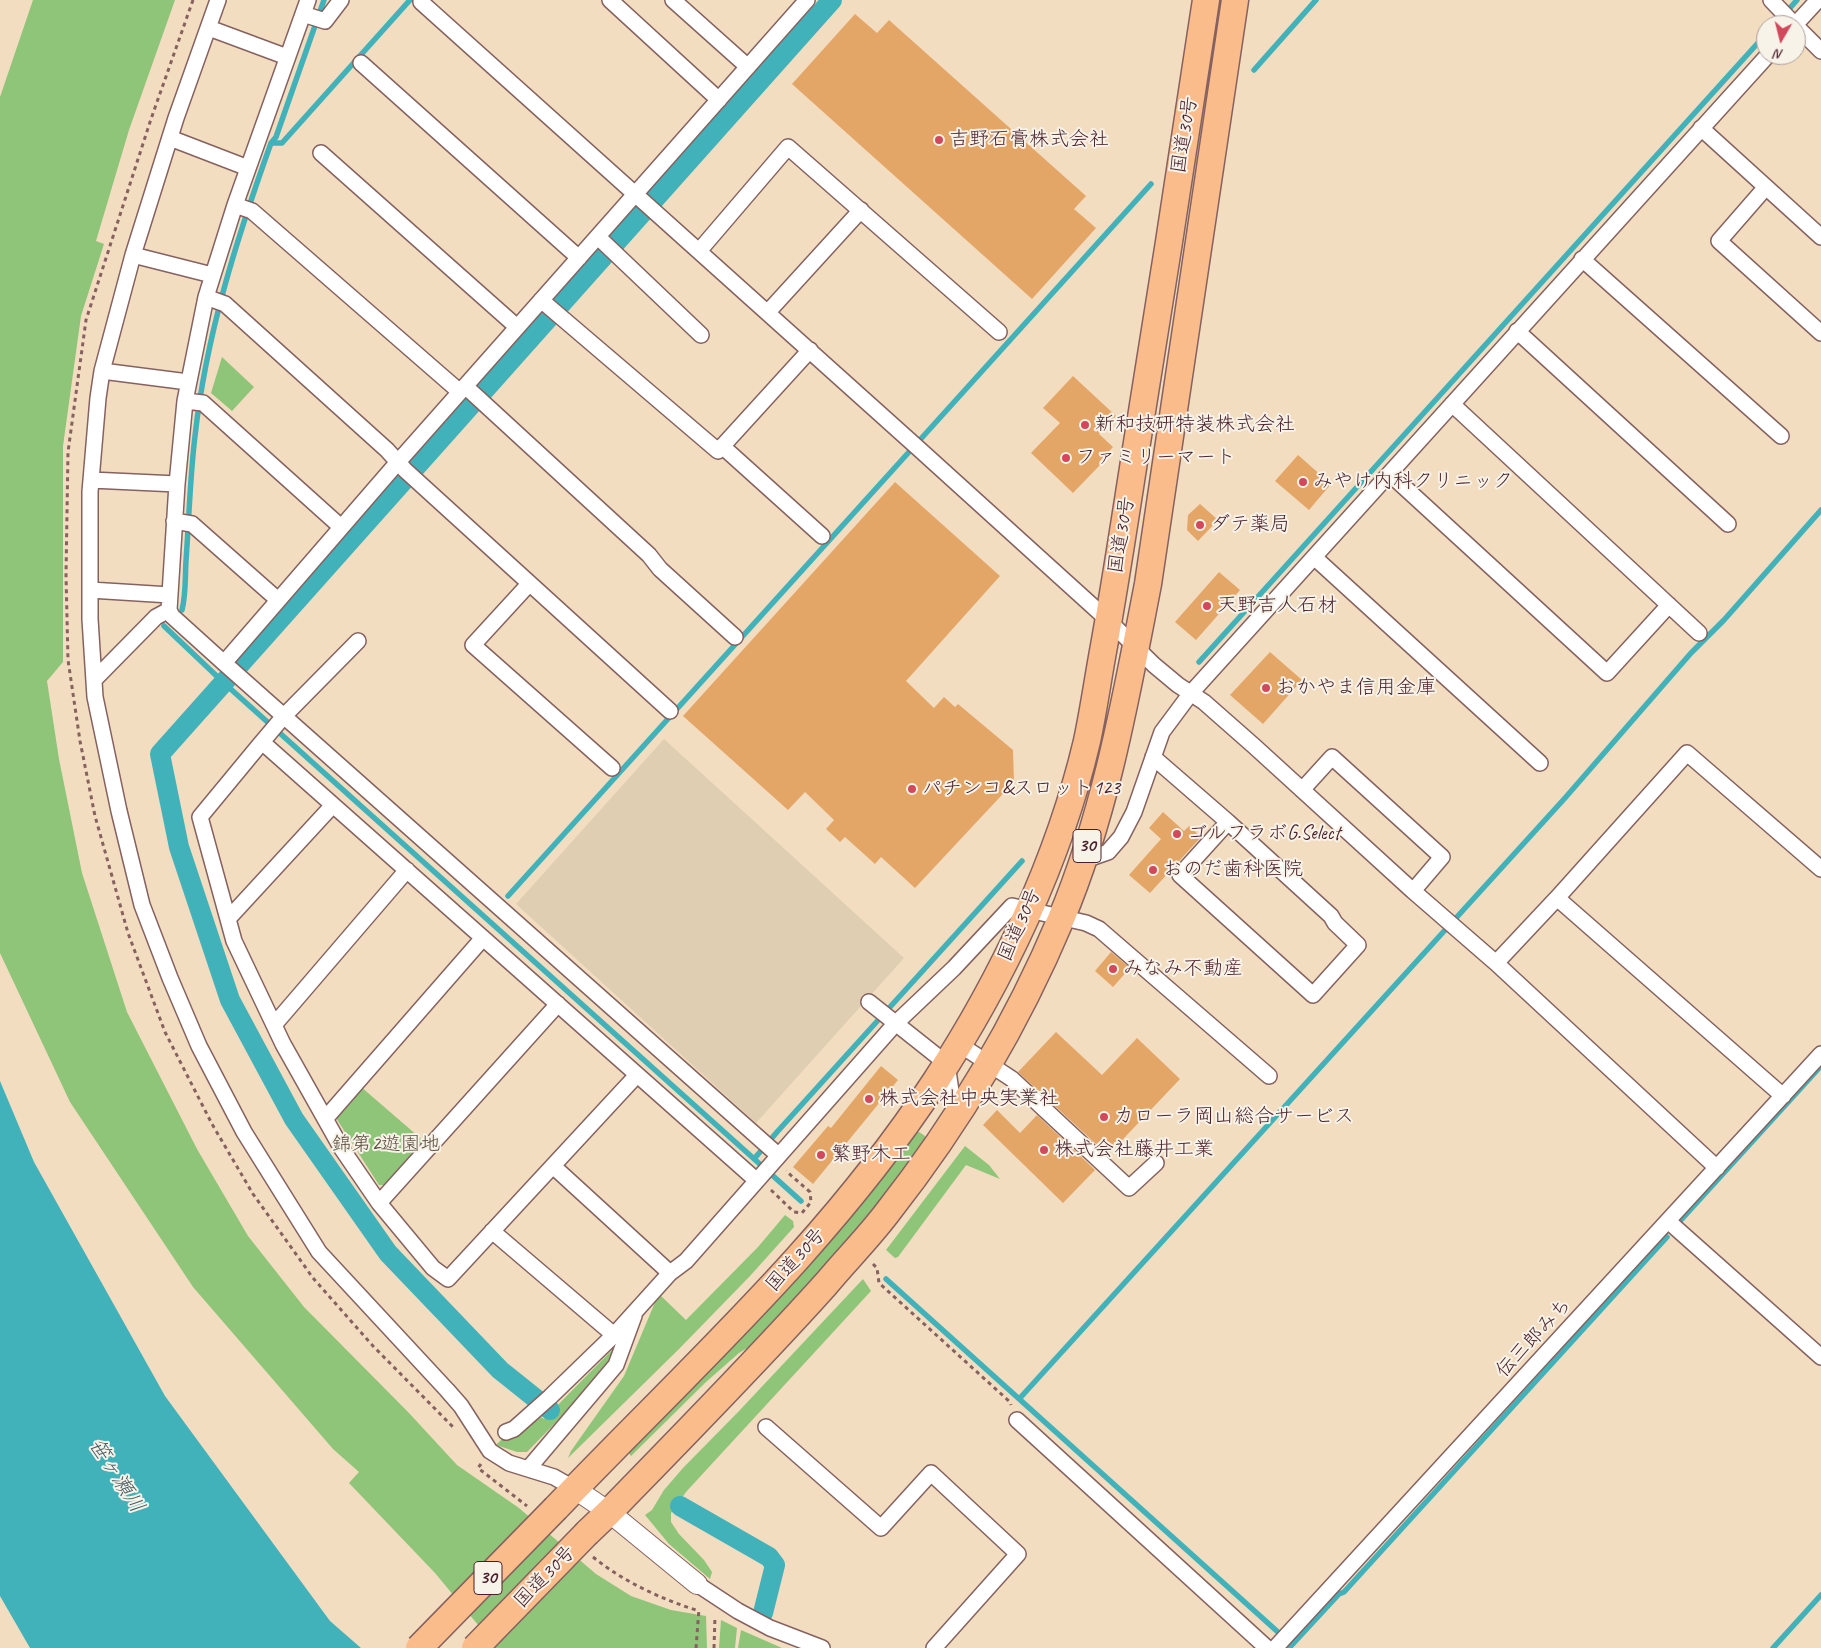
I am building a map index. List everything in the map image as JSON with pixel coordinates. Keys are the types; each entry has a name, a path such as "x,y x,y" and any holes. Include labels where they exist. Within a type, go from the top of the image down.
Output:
{"highway":[{"name":"国道30号","path":"419,1648 761,1300 823,1230 967,1056 1017,1012 1047,914 1060,833 1088,739 1109,621 1206,0"},
{"name":"国道30号","path":"475,1648 777,1338 887,1214 955,1118 967,1056 980,1010 1047,914 1070,893 1106,788 1136,646 1149,574 1235,0"}],"street":[{"path":"218,0 170,138 133,255 102,371 90,492 90,590 95,697 142,905 199,1046 244,1132 319,1252 461,1406 490,1452 509,1463 554,1478 575,1489 609,1512 698,1592 770,1628 822,1648"},
{"path":"341,0 325,21 311,13 287,57 248,168 243,208 212,275 215,301 188,382 194,402 177,484 183,522 170,603 172,616 241,678 274,728 333,805 637,1075 766,1163"},
{"path":"610,0 719,100"},
{"path":"673,0 748,66"},
{"path":"1792,15 1818,0"},
{"path":"421,2 768,312 1178,685 1204,702 1413,891 1496,963 1717,1168"},
{"path":"226,665 278,600 341,527 406,470 470,393 518,327 550,307 579,258 607,246 646,202 719,100 799,3"},
{"path":"209,28 287,57"},
{"path":"1806,36 1821,51"},
{"path":"361,63 579,258"},
{"path":"1082,861 1108,852 1121,837 1134,812 1162,732 1191,693 1759,65"},
{"path":"1701,128 1821,237"},
{"path":"170,138 248,168"},
{"path":"699,251 788,147 1000,332"},
{"path":"321,153 518,327"},
{"path":"1766,187 1719,241 1821,333"},
{"path":"243,208 470,393 649,555 660,569 734,637"},
{"path":"768,312 861,210"},
{"path":"607,246 701,335"},
{"path":"133,255 212,275"},
{"path":"1582,259 1781,436"},
{"path":"215,301 387,450 406,470 529,584 670,711"},
{"path":"550,307 718,451 810,350"},
{"path":"1517,331 1728,524"},
{"path":"102,371 188,382"},
{"path":"194,402 341,527"},
{"path":"1452,404 1699,633"},
{"path":"722,446 822,536"},
{"path":"1390,474 1607,673 1669,605"},
{"path":"92,480 177,484"},
{"path":"183,522 278,600"},
{"path":"1314,557 1540,763"},
{"path":"529,584 473,645 612,768"},
{"path":"90,590 170,603"},
{"path":"94,680 170,603"},
{"path":"358,641 274,728 200,817 234,940 274,1025 342,1149 379,1203 433,1268 448,1279 637,1075"},
{"path":"274,728 766,1163"},
{"path":"1496,963 1688,753 1821,869"},
{"path":"1153,757 1228,822 1331,916 1335,923 1358,945 1312,994 1180,875 1228,822"},
{"path":"1302,790 1332,757 1442,856 1413,891"},
{"path":"228,919 333,805"},
{"path":"274,1025 407,870"},
{"path":"1557,898 1783,1096"},
{"path":"506,1432 514,1429 550,1397 614,1335 670,1273 686,1261 744,1196 766,1163 893,1022 954,968 1012,906 1086,923 1099,929 1269,1076"},
{"path":"325,1119 484,938"},
{"path":"379,1203 558,1004"},
{"path":"872,1005 893,1022 1012,1079 1129,1188 1156,1163"},
{"name":"伝三郎みち","path":"1275,1648 1821,1054"},
{"path":"955,1118 967,1056"},
{"path":"553,1166 670,1273"},
{"path":"1668,1221 1821,1358"},
{"path":"492,1231 614,1335"},
{"path":"528,1469 616,1365 636,1310"},
{"path":"1017,1420 1266,1648"},
{"path":"766,1427 881,1528 931,1473 1018,1554 934,1648"}],"path":[{"path":"194,0 151,119 86,320 68,452 66,575 68,660 80,741 95,816 122,915 165,1032 201,1102 253,1194 308,1270 382,1355 437,1413 457,1431"},
{"path":"122,915 128,914"},
{"path":"201,1102 207,1099"},
{"path":"766,1163 810,1192 811,1202 802,1213 794,1212 766,1163"},
{"path":"873,1264 877,1268 879,1283 1010,1402 1017,1420"},
{"path":"382,1355 385,1352"},
{"path":"696,1648 698,1592"},
{"path":"714,1648 716,1612"}],"shaded area":[{"path":"664,739 904,958 756,1123 516,904"}],"green space":[{"path":"33,0 175,0 129,130 96,241 104,244 81,316 63,446 63,662 47,681 59,759 82,873 127,1012 197,1149 248,1236 304,1307 409,1413 457,1465 519,1508 596,1574 631,1596 671,1610 706,1616 707,1648 495,1648 493,1643 435,1573 349,1483 359,1472 333,1449 193,1287 70,1102 0,953 0,97"},
{"path":"222,357 254,387 232,411 211,393"},
{"name":"錦第2遊園地","path":"360,1086 426,1143 388,1185 379,1185 336,1118 338,1108"},
{"path":"919,1132 925,1136 925,1142 881,1199 799,1296 749,1347 739,1353 706,1382 631,1456 626,1449 709,1369 816,1258 851,1218 915,1133"},
{"path":"965,1146 989,1165 1000,1179 966,1165 898,1257 895,1258 886,1250"},
{"path":"785,1215 793,1221 794,1227 750,1276 679,1349 568,1458 624,1376 656,1300 660,1295 686,1320 758,1247"},
{"path":"863,1279 871,1291 686,1492 671,1513 671,1522 679,1534 704,1560 712,1572 710,1579 669,1544 645,1515 652,1510 664,1490 683,1468"},
{"path":"613,1349 612,1358 598,1379 527,1452 517,1452 496,1445 505,1436 517,1436 541,1417 544,1419"},
{"path":"721,1620 737,1628 735,1648 719,1648"},
{"path":"741,1630 782,1648 738,1648"}],"water":[{"name":"笹ヶ瀬川","path":"0,1081 34,1162 165,1396 330,1621 361,1648 30,1648 0,1596"}],"building":[{"name":"吉野石膏株式会社","path":"855,14 877,33 889,20 1086,196 1074,209 1096,228 1032,299 792,84"},
{"path":"1073,376 1116,416 1099,434 1113,447 1099,462 1101,464 1073,493 1031,453 1060,423 1043,408"},
{"name":"みやけ内科クリニック","path":"1298,455 1331,484 1309,510 1275,481"},
{"path":"895,482 1000,576 906,681 934,708 944,697 955,707 958,704 1013,750 1014,782 915,888 881,857 875,864 845,837 840,842 826,829 834,820 805,792 788,810 683,716"},
{"name":"ダテ薬局","path":"1200,504 1218,520 1198,541 1187,530 1188,515"},
{"name":"天野吉人石材","path":"1219,572 1240,590 1196,640 1175,622"},
{"name":"おかやま信用金庫","path":"1270,652 1302,680 1263,724 1230,695"},
{"path":"1163,812 1184,831 1189,826 1201,837 1150,893 1129,875 1161,839 1149,828"},
{"name":"みなみ不動産","path":"1111,952 1130,968 1113,987 1095,971"},
{"name":"カローラ岡山総合サービス","path":"1056,1032 1102,1075 1137,1038 1180,1079 1108,1155 1018,1072"},
{"path":"881,1066 898,1080 813,1184 793,1167 828,1126 831,1128"},
{"name":"株式会社藤井工業","path":"997,1110 1020,1133 1037,1115 1095,1170 1063,1203 983,1125"}],"waterway":[{"path":"182,610 185,592 195,436 200,398 215,324 224,287 258,179 271,143 276,137 324,0"},
{"path":"271,143 282,143 410,0"},
{"path":"550,1410 500,1370 388,1253 294,1119 230,1000 179,847 160,754 832,0"},
{"path":"1254,70 1316,0"},
{"path":"1784,15 1797,0"},
{"path":"1199,662 1756,45"},
{"path":"508,896 1151,184"},
{"path":"1020,1398 1565,798 1691,653 1724,620 1821,510"},
{"path":"164,626 224,683 801,1201"},
{"path":"754,1159 1022,861"},
{"path":"1681,1220 1821,1066"},
{"path":"1289,1648 1339,1594 1344,1592 1667,1237"},
{"path":"886,1279 1279,1633"},
{"path":"680,1506 769,1557 775,1565 763,1613"},
{"path":"1773,1648 1821,1595"}],"place":[{"name":"吉野石膏株式会社","path":"939,140"},
{"name":"新和技研特装株式会社","path":"1085,425"},
{"name":"ファミリーマート","path":"1066,458"},
{"name":"みやけ内科クリニック","path":"1303,482"},
{"name":"ダテ薬局","path":"1200,525"},
{"name":"天野吉人石材","path":"1207,606"},
{"name":"おかやま信用金庫","path":"1266,688"},
{"name":"パチンコ&スロット123","path":"912,789"},
{"name":"ゴルフラボG.Select","path":"1177,834"},
{"name":"おのだ歯科医院","path":"1153,870"},
{"name":"みなみ不動産","path":"1113,969"},
{"name":"株式会社中央実業社","path":"869,1099"},
{"name":"カローラ岡山総合サービス","path":"1104,1117"},
{"name":"株式会社藤井工業","path":"1044,1150"},
{"name":"繁野木工","path":"821,1155"}]}
